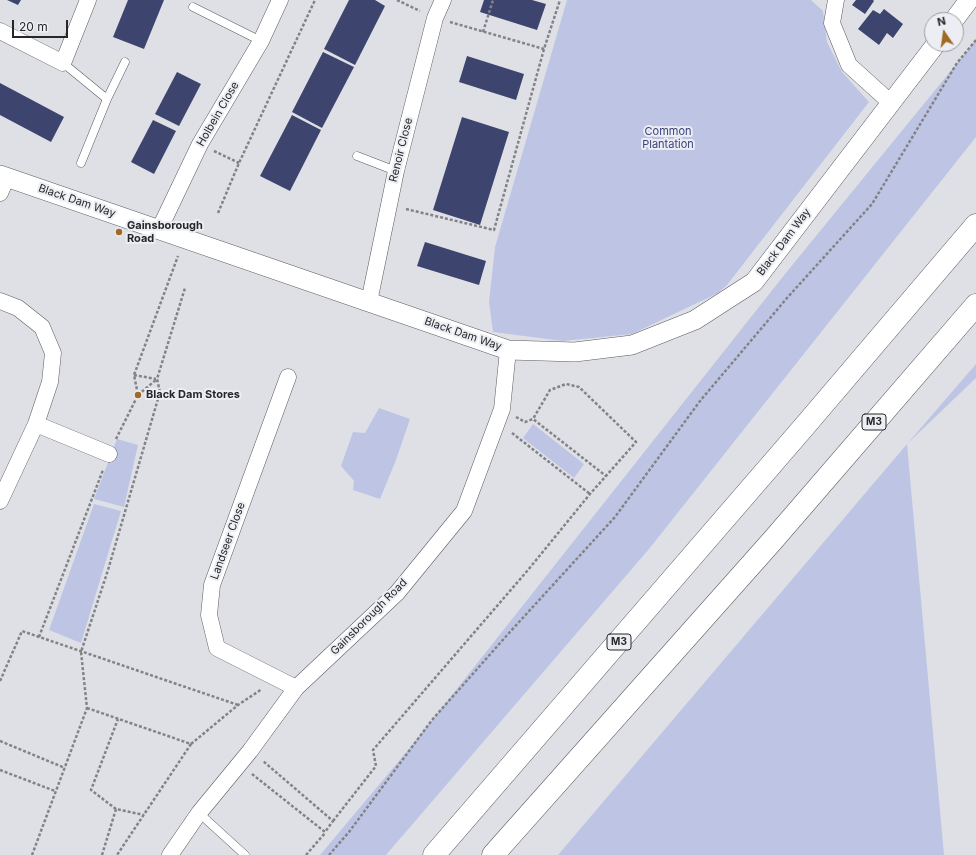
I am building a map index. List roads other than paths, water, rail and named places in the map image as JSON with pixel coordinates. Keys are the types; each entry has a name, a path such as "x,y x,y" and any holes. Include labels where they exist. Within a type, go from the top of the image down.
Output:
{"highway":[{"name":"M3","path":"948,256 976,210"},
{"name":"M3","path":"434,855 803,428 976,224"},
{"name":"M3","path":"493,855 773,540 976,304"}],"street":[{"path":"0,31 63,63 88,0"},
{"name":"Holbein Close","path":"159,230 200,144 261,41 280,0"},
{"name":"Renoir Close","path":"369,302 396,171 435,18 443,0"},
{"path":"836,0 832,23 849,65 891,103"},
{"path":"960,12 969,0"},
{"name":"Black Dam Way","path":"2,182 185,238 508,350 575,352 632,345 694,320 754,282 930,52"},
{"path":"0,300 18,308 42,328 53,353 50,382 36,424 0,501"},
{"name":"Gainsborough Road","path":"170,855 199,813 250,751 296,688 396,593 464,511 500,415 508,350"},
{"name":"Landseer Close","path":"288,377 212,585 209,615 217,648 296,688"},
{"path":"36,424 109,454"}],"lane":[{"path":"193,7 261,41"},
{"path":"81,163 107,99 125,62"},
{"path":"63,63 107,99"},
{"path":"357,156 396,171"},
{"path":"199,813 246,855"}],"place":[{"name":"Gainsborough Road","path":"119,232"},
{"name":"Black Dam Stores","path":"138,395"}],"park label":[{"name":"Common Plantation","path":"668,138"}]}
